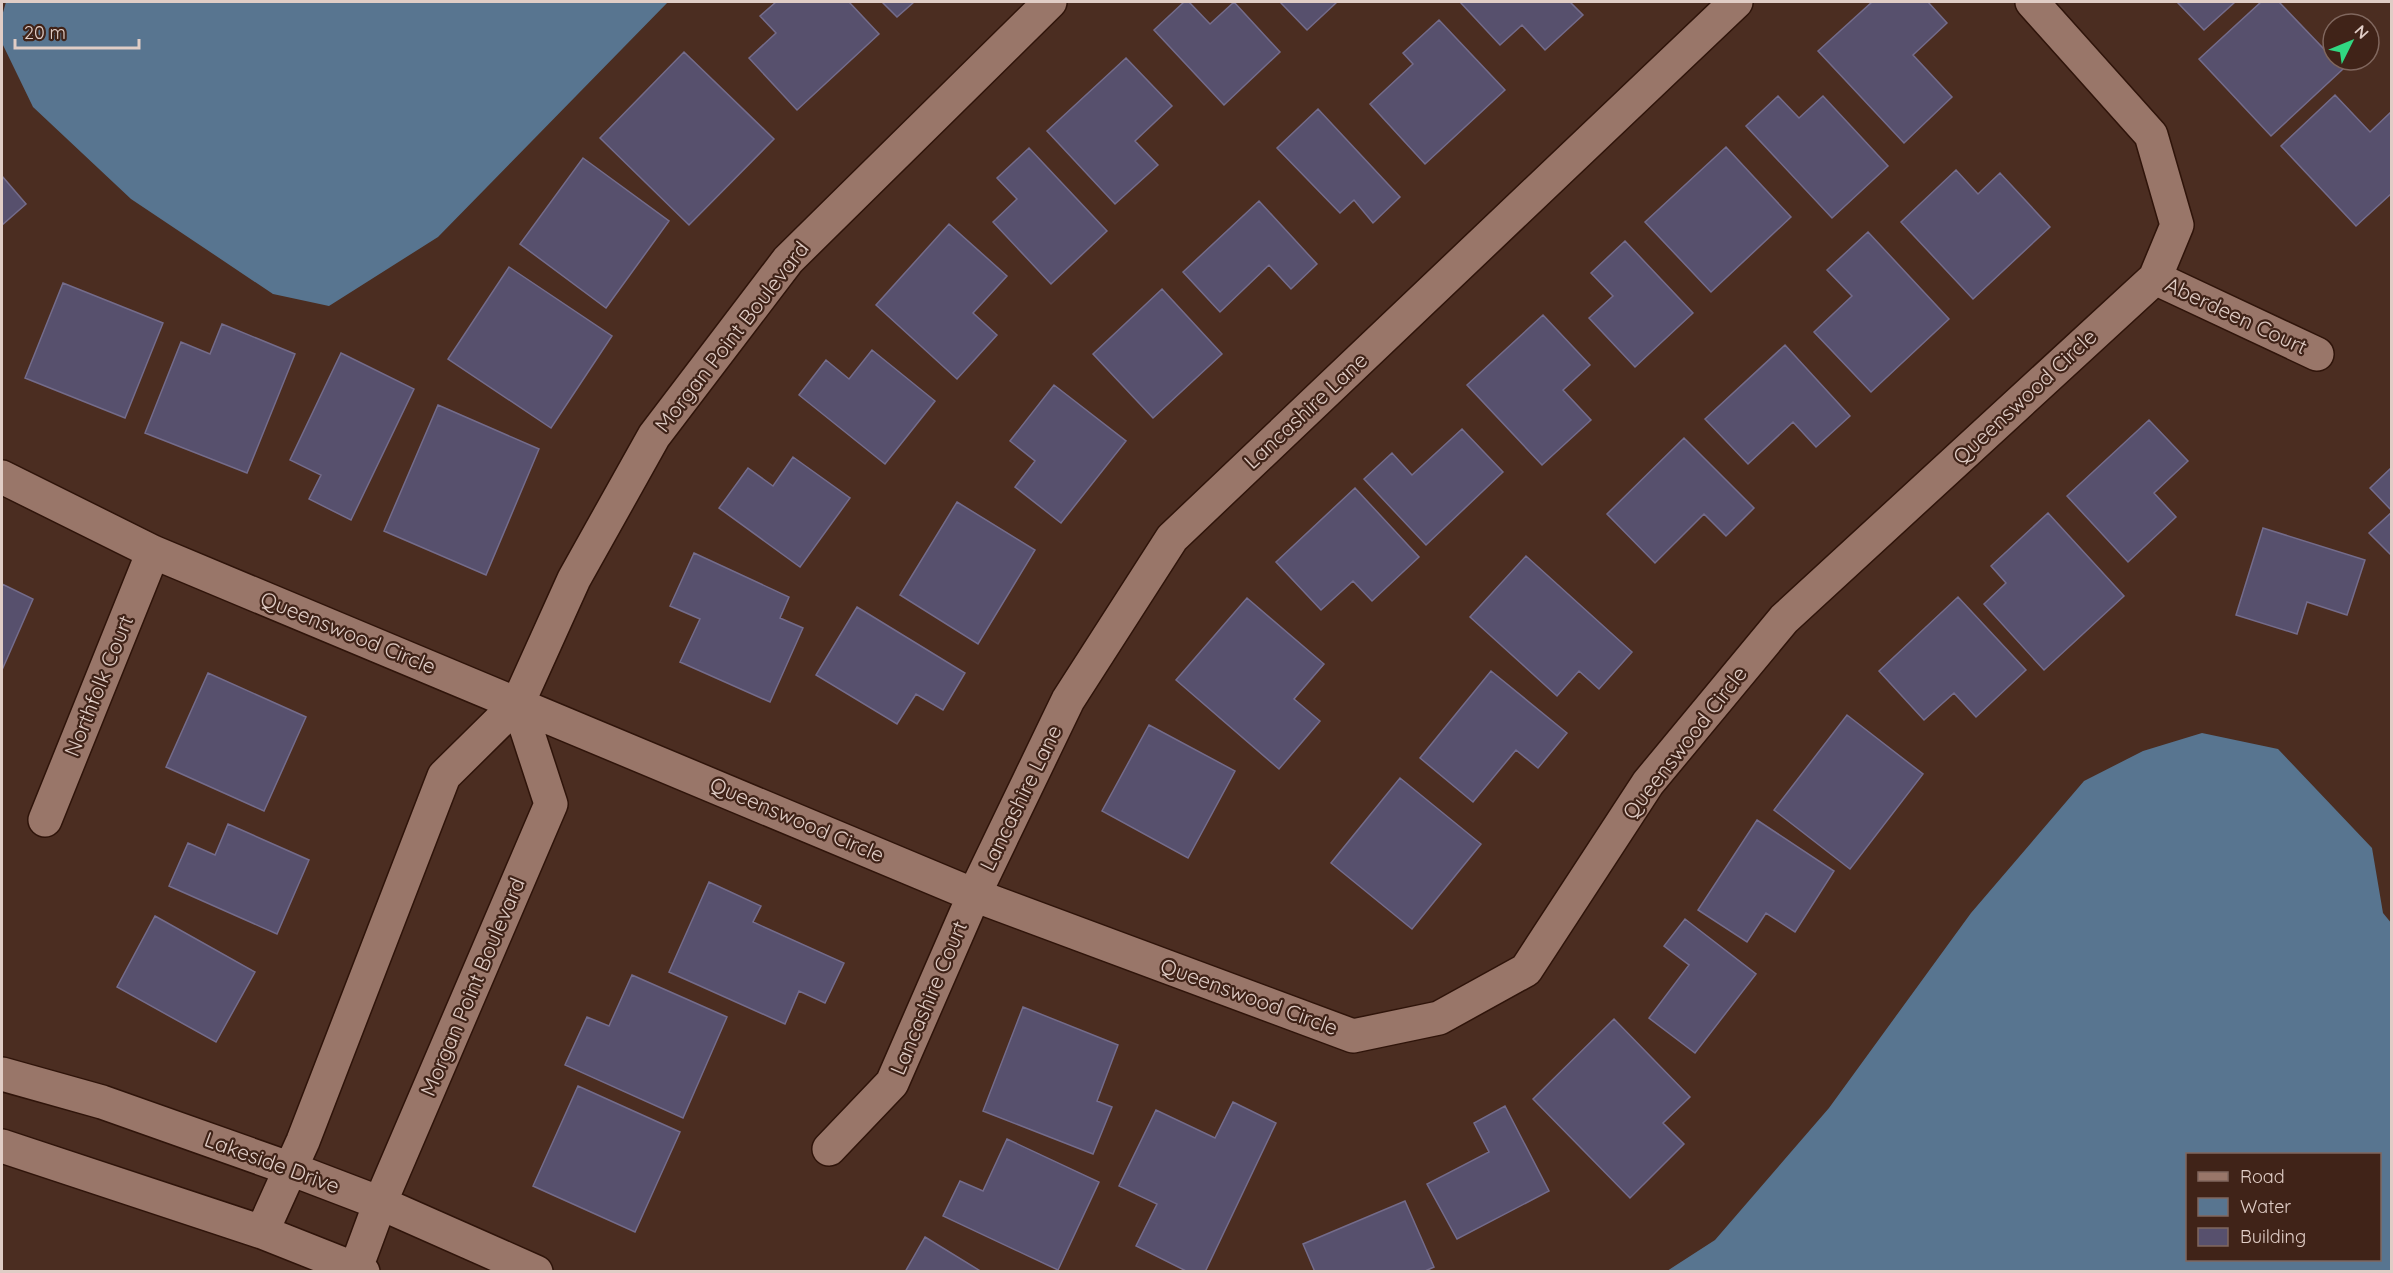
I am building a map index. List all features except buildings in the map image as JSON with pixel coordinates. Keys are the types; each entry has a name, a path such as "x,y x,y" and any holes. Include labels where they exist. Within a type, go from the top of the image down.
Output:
{"street":[{"name":"Morgan Point Boulevard","path":"262,1232 291,1169 444,776 518,703 574,579 654,436 788,260 1050,2"},
{"name":"Lancashire Lane","path":"974,895 1068,700 1172,538 1736,2"},
{"name":"Queenswood Circle","path":"2,477 153,552 974,895 1353,1036 1438,1018 1526,970 1648,783 1784,619 2155,278 2177,225 2151,135 2032,2"},
{"name":"Aberdeen Court","path":"2155,278 2317,354"},
{"name":"Northfolk Court","path":"45,820 153,552"},
{"name":"Morgan Point Boulevard","path":"360,1270 380,1203 551,804 518,703"},
{"name":"Lancashire Court","path":"829,1149 892,1083 974,895"},
{"name":"Lakeside Drive","path":"2,1074 102,1102 291,1169 380,1203 536,1272"},
{"path":"2,1146 262,1232 360,1270"}],"water":[{"path":"6,2 668,2 438,237 329,306 273,294 131,199 33,107 2,43 2,16"},
{"path":"2202,733 2278,749 2372,848 2383,913 2392,924 2391,1271 1667,1271 1715,1240 1829,1108 1971,913 2084,781 2143,751"}]}
